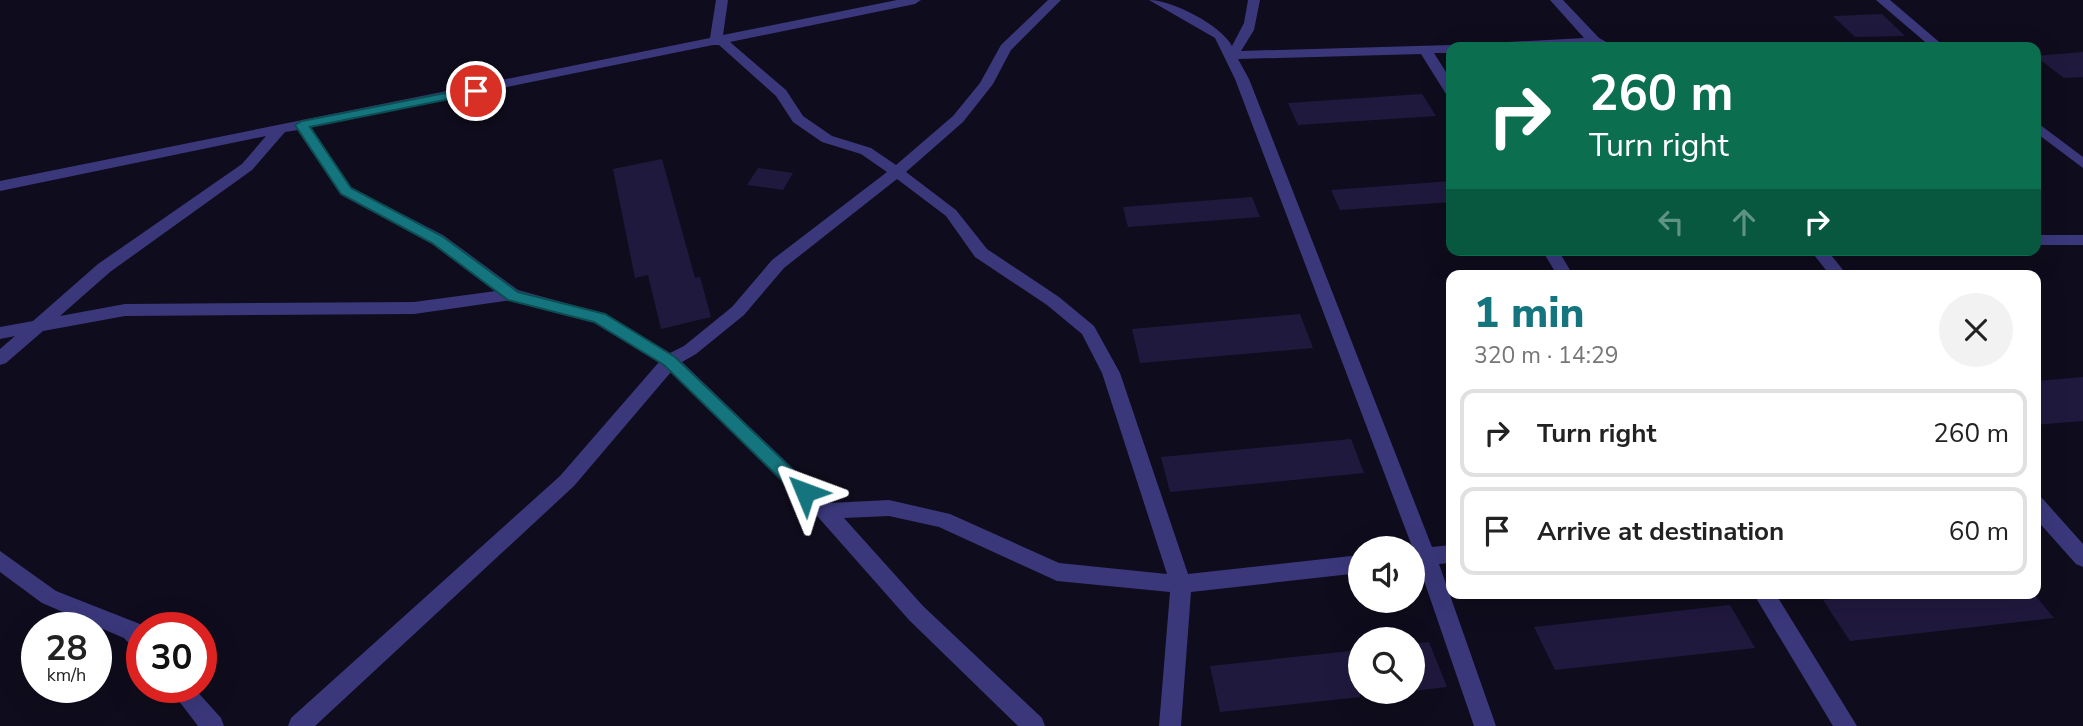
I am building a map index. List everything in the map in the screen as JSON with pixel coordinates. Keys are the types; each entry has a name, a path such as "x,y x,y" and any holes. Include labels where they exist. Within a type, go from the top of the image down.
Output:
{"street":[{"path":"718,39 722,0"},
{"path":"0,186 915,0"},
{"path":"299,726 567,481 670,361 690,350 738,311 778,264 926,149 958,119 986,84 1006,48 1055,0"},
{"path":"1155,0 1220,36 1231,55 1411,536"},
{"path":"1231,55 1244,41 1252,25 1254,0"},
{"path":"1556,0 1594,41"},
{"path":"1882,0 1934,42"},
{"path":"718,39 781,93 799,119 827,139 866,151 895,171 951,213 981,253 1054,301 1087,330 1111,373 1181,584 1170,726"},
{"path":"1576,42 1594,41"},
{"path":"1231,55 1446,50"},
{"path":"1426,51 1446,83"},
{"path":"302,125 346,191 437,239 512,294 599,318 670,361 825,511 916,613 1034,726"},
{"path":"0,359 104,268 247,167 281,128"},
{"path":"2041,130 2083,164"},
{"path":"2041,240 2083,240"},
{"path":"1823,256 1835,270"},
{"path":"0,333 125,310 414,308 512,294"},
{"path":"825,511 889,508 943,520 1057,572 1181,584 1348,565"},
{"path":"2041,511 2083,558"},
{"path":"1425,557 1446,555"},
{"path":"0,560 49,597 126,629"},
{"path":"1425,573 1485,726"},
{"path":"1767,599 1846,726"},
{"path":"193,703 213,726"}],"building":[{"path":"1882,14 1905,36 1855,37 1833,16"},
{"path":"2083,52 2083,77 2064,78 2041,61 2041,56"},
{"path":"1422,94 1436,116 1298,125 1288,103"},
{"path":"662,159 695,278 700,277 711,317 661,329 648,275 635,278 613,169"},
{"path":"758,168 793,173 783,190 747,185"},
{"path":"1446,181 1446,202 1340,210 1331,190"},
{"path":"1252,197 1260,217 1128,227 1123,207"},
{"path":"1300,314 1313,348 1140,363 1132,329"},
{"path":"2083,377 2083,421 2041,424 2041,380"},
{"path":"1351,439 1364,473 1170,492 1161,457"},
{"path":"2038,599 2054,618 1850,641 1823,600"},
{"path":"1730,605 1755,648 1555,670 1534,627"},
{"path":"1425,642 1429,642 1447,687 1425,690"},
{"path":"1348,651 1348,698 1220,712 1210,666"}],"route":[{"path":"476,91 302,125 346,191 437,239 513,296 599,318 670,361 805,492"}]}
